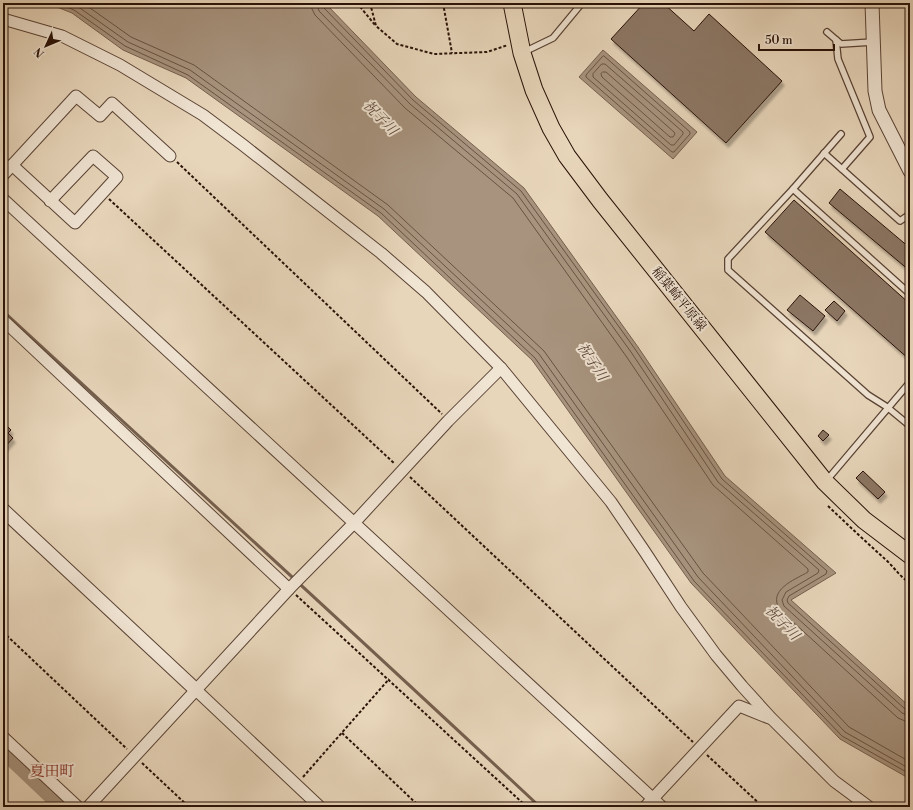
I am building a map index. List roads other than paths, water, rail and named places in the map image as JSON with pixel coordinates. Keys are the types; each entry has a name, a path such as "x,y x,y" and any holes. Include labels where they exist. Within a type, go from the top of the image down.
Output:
{"main road":[{"name":"稲葉崎平原線","path":"512,3 520,47 534,90 567,156 600,200 825,482 864,520 910,555"}],"street":[{"path":"872,3 875,91 879,110 910,171"},
{"path":"3,19 62,36 120,65 203,115 381,253 426,292 501,368 610,502 716,655 771,718 834,780 869,807"},
{"path":"3,175 76,96 100,116 112,103 170,156"},
{"path":"12,165 50,201 75,223 117,177 93,156 50,201"},
{"path":"3,199 662,807"},
{"path":"3,320 291,587"},
{"path":"88,807 291,587 448,421 501,368"},
{"path":"3,510 320,807"},
{"path":"645,807 739,706 771,718"},
{"path":"3,737 78,807"}],"lane":[{"path":"520,47 553,38 582,3"},
{"path":"827,32 841,44 873,42"},
{"path":"836,40 838,59 870,138 842,169"},
{"path":"841,134 793,189 728,259 728,270 868,394 910,426"},
{"path":"824,153 900,221 910,214"},
{"path":"793,189 910,294"},
{"path":"825,482 887,407 910,382"}],"water":[{"name":"祝子川","path":"47,3 325,3 416,97 524,188 638,347 725,476 836,573 791,600 910,707 910,779 840,739 691,583 532,360 378,216 186,78 123,50 72,13"},
{"path":"603,50 697,132 673,159 579,77"}],"waterway":[{"path":"3,311 540,807"},
{"path":"3,749 64,807"}],"district":[{"name":"夏田町","path":"52,771"}]}
